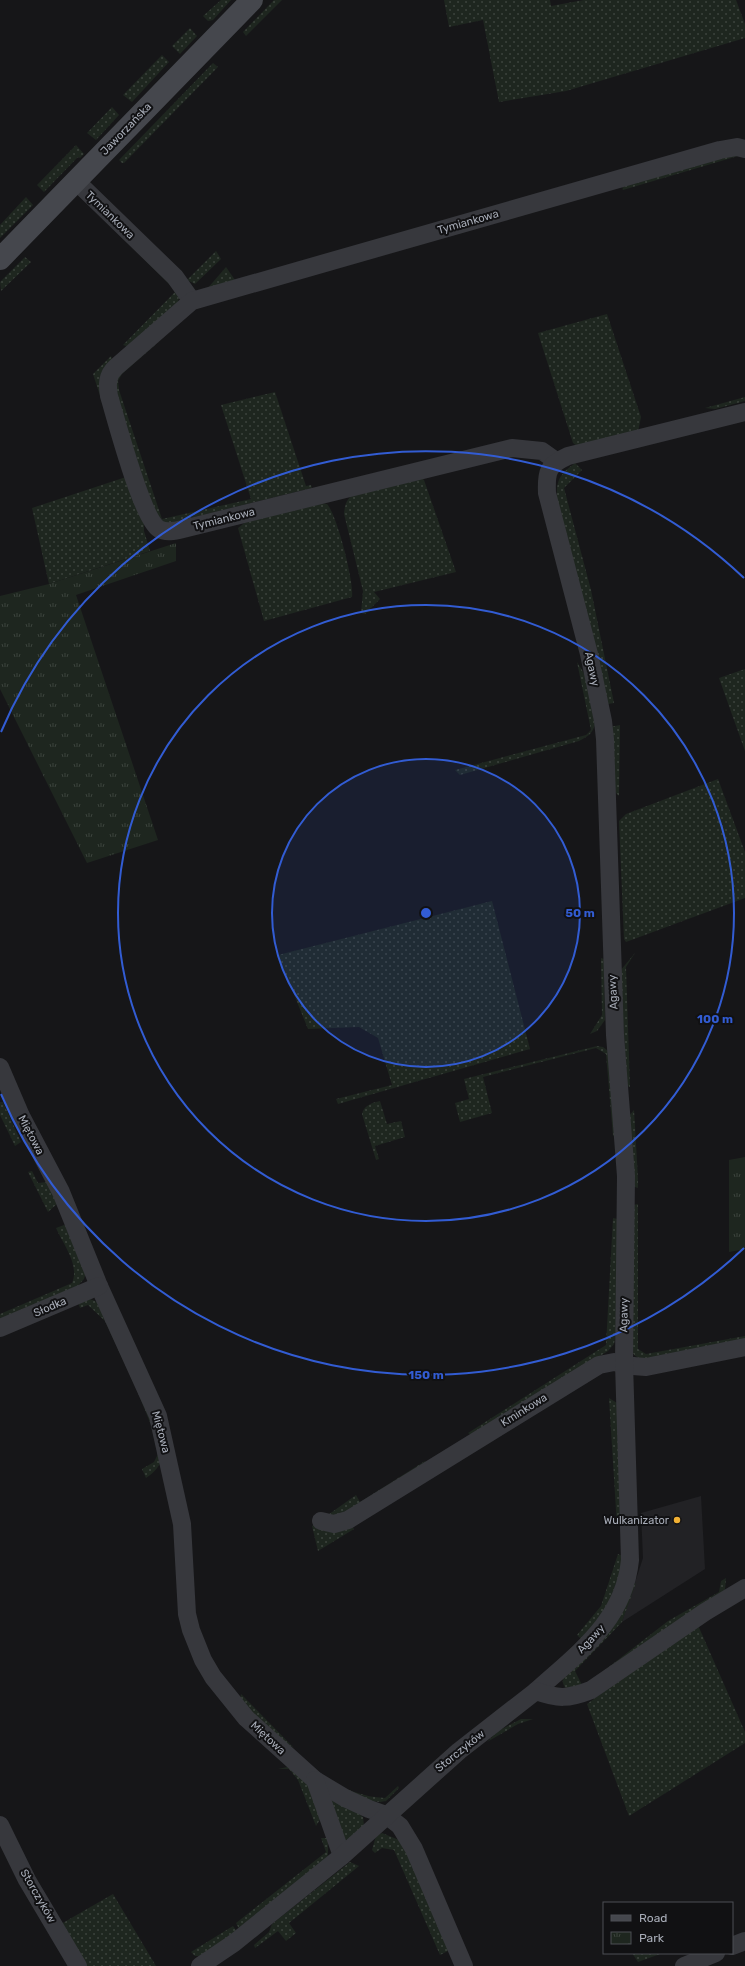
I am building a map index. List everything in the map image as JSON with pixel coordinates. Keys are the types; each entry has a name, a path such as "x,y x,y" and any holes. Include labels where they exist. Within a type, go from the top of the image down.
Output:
{"street":[{"name":"Jaworzańska","path":"0,259 252,0"},
{"name":"Tymiankowa","path":"556,462 542,451 512,448 183,529 166,531 158,528 151,522 143,504 109,396 108,382 112,371 116,367 192,301 720,150 737,147 745,149"},
{"name":"Tymiankowa","path":"76,181 175,277 192,301"},
{"path":"556,462 586,450 745,412"},
{"name":"Agawy","path":"536,1692 595,1637 622,1596 628,1577 629,1517 624,1363 626,1176 615,1035 605,739 603,721 589,654 547,493 546,481 548,470 556,462"},
{"name":"Miętowa","path":"0,1067 21,1116 61,1192 99,1286 158,1416 182,1524 186,1601 190,1625 196,1645 212,1677 229,1698 266,1737 315,1780 345,1798 386,1815 406,1834 429,1882 464,1966"},
{"name":"Słodka","path":"0,1328 99,1286"},
{"name":"Kminkowa","path":"321,1520 334,1524 348,1520 587,1371 606,1363 624,1363 633,1366 646,1367 745,1347"},
{"path":"536,1692 559,1698 573,1697 590,1690 705,1612 745,1588"},
{"name":"Storczyków","path":"200,1966 234,1943 342,1856 459,1751 536,1692"},
{"name":"Miętowa","path":"315,1780 342,1856"},
{"name":"Storczyków","path":"0,1825 27,1880 78,1966"},
{"path":"733,1946 745,1941"},
{"path":"684,1966 714,1954"}],"shaded area":[{"path":"701,1496 705,1569 622,1622 643,1558 641,1513"}],"green space":[{"path":"221,0 231,0 213,20 208,21 203,16"},
{"path":"274,0 282,0 246,36 243,32"},
{"path":"444,0 550,0 551,6 584,0 736,0 745,24 745,38 566,91 499,102 483,20 449,27"},
{"path":"190,28 197,36 180,54 172,46"},
{"path":"162,55 169,62 132,102 123,95"},
{"path":"213,63 218,67 124,163 122,163 119,160"},
{"path":"112,107 119,115 96,140 87,133"},
{"path":"76,145 84,154 80,158 78,157 44,192 37,185"},
{"path":"732,155 738,156 623,190 622,185"},
{"path":"26,197 33,205 0,238 0,225"},
{"path":"91,207 174,285 179,297 178,302 129,347 123,345 176,291"},
{"path":"216,251 221,259 195,284 187,280"},
{"path":"25,257 31,262 1,291 0,282"},
{"path":"226,267 235,280 207,289"},
{"path":"607,314 641,417 638,432 578,447 573,443 538,333"},
{"path":"162,339 122,374 118,381 119,390 162,519 251,499 221,405 275,392 306,486 311,485 312,488 166,524 155,514 115,394 117,376"},
{"path":"111,356 113,362 105,411 93,374"},
{"path":"745,397 745,401 715,409 705,408"},
{"path":"575,463 582,470 564,488 591,590 614,703 608,704 557,501 558,483 565,471"},
{"path":"126,477 144,522 144,531 150,551 49,584 32,508"},
{"path":"421,477 424,480 456,572 374,592 380,599 365,614 361,613 363,591 344,514 347,501 356,493"},
{"path":"320,503 327,504 340,534 348,564 352,597 264,621 238,528 248,520"},
{"path":"176,543 176,561 76,595 158,840 87,863 0,689 0,596 49,584"},
{"path":"577,662 585,675 595,725 589,735 579,741 460,775 455,770 586,735 591,730"},
{"path":"745,669 745,751 719,678"},
{"path":"620,725 619,796 615,792 610,727"},
{"path":"718,779 745,852 745,898 626,942 624,939 619,821 626,814"},
{"path":"492,901 530,1049 338,1104 336,1099 392,1085 378,1038 359,1027 308,1029 278,955"},
{"path":"635,953 626,967 630,1087 627,1086 620,971"},
{"path":"601,958 604,959 605,1020 597,1031 590,1034 602,1015"},
{"path":"597,1046 603,1047 608,1051 618,1135 613,1136 606,1054 596,1048 483,1077 492,1113 460,1122 455,1103 469,1099 464,1079"},
{"path":"380,1101 387,1124 401,1121 405,1137 375,1146 379,1159 376,1160 362,1114 366,1106"},
{"path":"0,1102 3,1102 21,1142 15,1146 0,1115"},
{"path":"634,1110 638,1188 632,1186 628,1117"},
{"path":"745,1157 745,1249 729,1252 729,1160"},
{"path":"32,1171 38,1183 47,1182 58,1203 48,1212 28,1172"},
{"path":"638,1204 638,1349 646,1354 745,1336 745,1341 647,1359 638,1358 635,1356 632,1352 633,1205"},
{"path":"613,1218 618,1219 616,1334 614,1344 608,1351 473,1436 468,1433 606,1345"},
{"path":"64,1225 69,1226 86,1272 84,1279 76,1288 0,1320 0,1314 72,1283 74,1269 70,1255 56,1228"},
{"path":"88,1299 94,1300 98,1303 106,1313 148,1402 163,1456 157,1468 146,1478 142,1469 154,1462 158,1454 151,1425 136,1388 105,1321 88,1305 80,1308 78,1302"},
{"path":"609,1398 617,1403 624,1518 617,1526"},
{"path":"425,1461 428,1466 351,1513 325,1517 356,1495 360,1502"},
{"path":"315,1524 351,1525 354,1529 318,1551 312,1526"},
{"path":"618,1554 623,1556 621,1570 607,1608 581,1639 577,1635 601,1606"},
{"path":"726,1578 725,1590 590,1686 568,1690 565,1687 563,1676 632,1585 636,1583 622,1622 575,1671 583,1687 668,1621 719,1592 721,1581"},
{"path":"697,1623 745,1732 745,1743 629,1816 587,1704"},
{"path":"241,1694 294,1748 278,1738 240,1700"},
{"path":"521,1719 533,1719 518,1724 487,1742 498,1731"},
{"path":"292,1766 308,1783 321,1818 316,1826 298,1780 289,1769 278,1769"},
{"path":"320,1774 351,1791 368,1796 385,1798 398,1786 399,1788 386,1801 370,1801 338,1789"},
{"path":"326,1796 349,1806 363,1817 364,1826 349,1839 345,1840"},
{"path":"382,1833 404,1842 452,1949 440,1955 394,1850 382,1848 375,1853 372,1850 376,1836"},
{"path":"321,1838 328,1838 328,1855 326,1861 240,1931 236,1923 326,1852"},
{"path":"350,1862 359,1866 289,1923 296,1933 286,1941 278,1931 255,1948 254,1945 269,1932 272,1924"},
{"path":"113,1894 156,1966 84,1966 61,1924"},
{"path":"233,1926 238,1933 199,1956 195,1956 191,1952"},
{"path":"633,1954 660,1954 638,1962"}],"place":[{"name":"Wulkanizator","path":"677,1520"}]}
